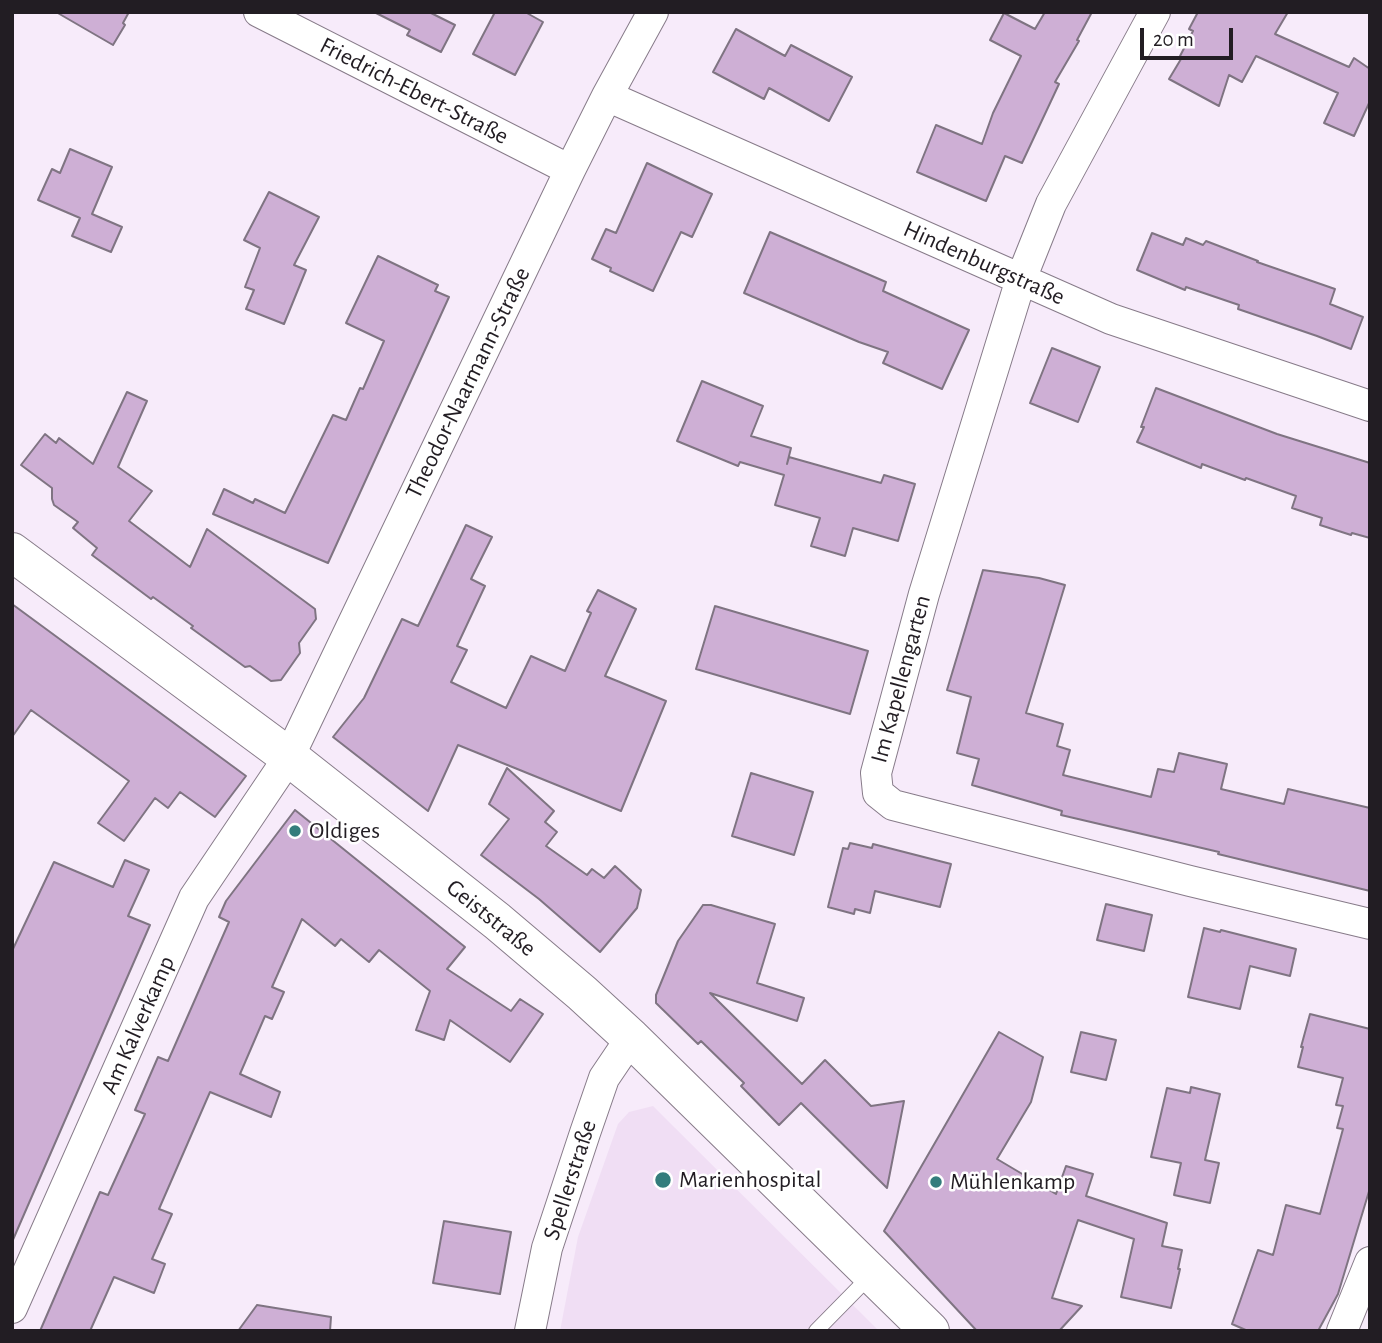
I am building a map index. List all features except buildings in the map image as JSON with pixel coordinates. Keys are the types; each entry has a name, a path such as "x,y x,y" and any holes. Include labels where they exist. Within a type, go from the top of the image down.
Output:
{"main road":[{"name":"Geiststraße","path":"12,551 289,757 497,921 582,993 930,1331"}],"street":[{"name":"Friedrich-Ebert-Straße","path":"259,12 570,170"},
{"name":"Theodor-Naarmann-Straße","path":"289,757 570,170 653,12"},
{"name":"Im Kapellengarten","path":"1154,12 1051,204 1021,279 924,594 876,773 878,793 893,805 1370,924"},
{"name":"Hindenburgstraße","path":"607,96 1111,319 1370,407"},
{"name":"Am Kalverkamp","path":"12,1308 194,898 289,757"},
{"name":"Spellerstraße","path":"530,1331 547,1248 585,1133 604,1078 631,1038"},
{"path":"1342,1331 1370,1262"}],"lane":[{"path":"816,1331 872,1274"}],"shaded area":[{"name":"Marienhospital","path":"653,1106 879,1331 560,1331 578,1237 618,1124 629,1112"}],"place":[{"name":"Oldiges","path":"295,831"},
{"name":"Marienhospital","path":"663,1180"},
{"name":"Mühlenkamp","path":"936,1182"}]}
